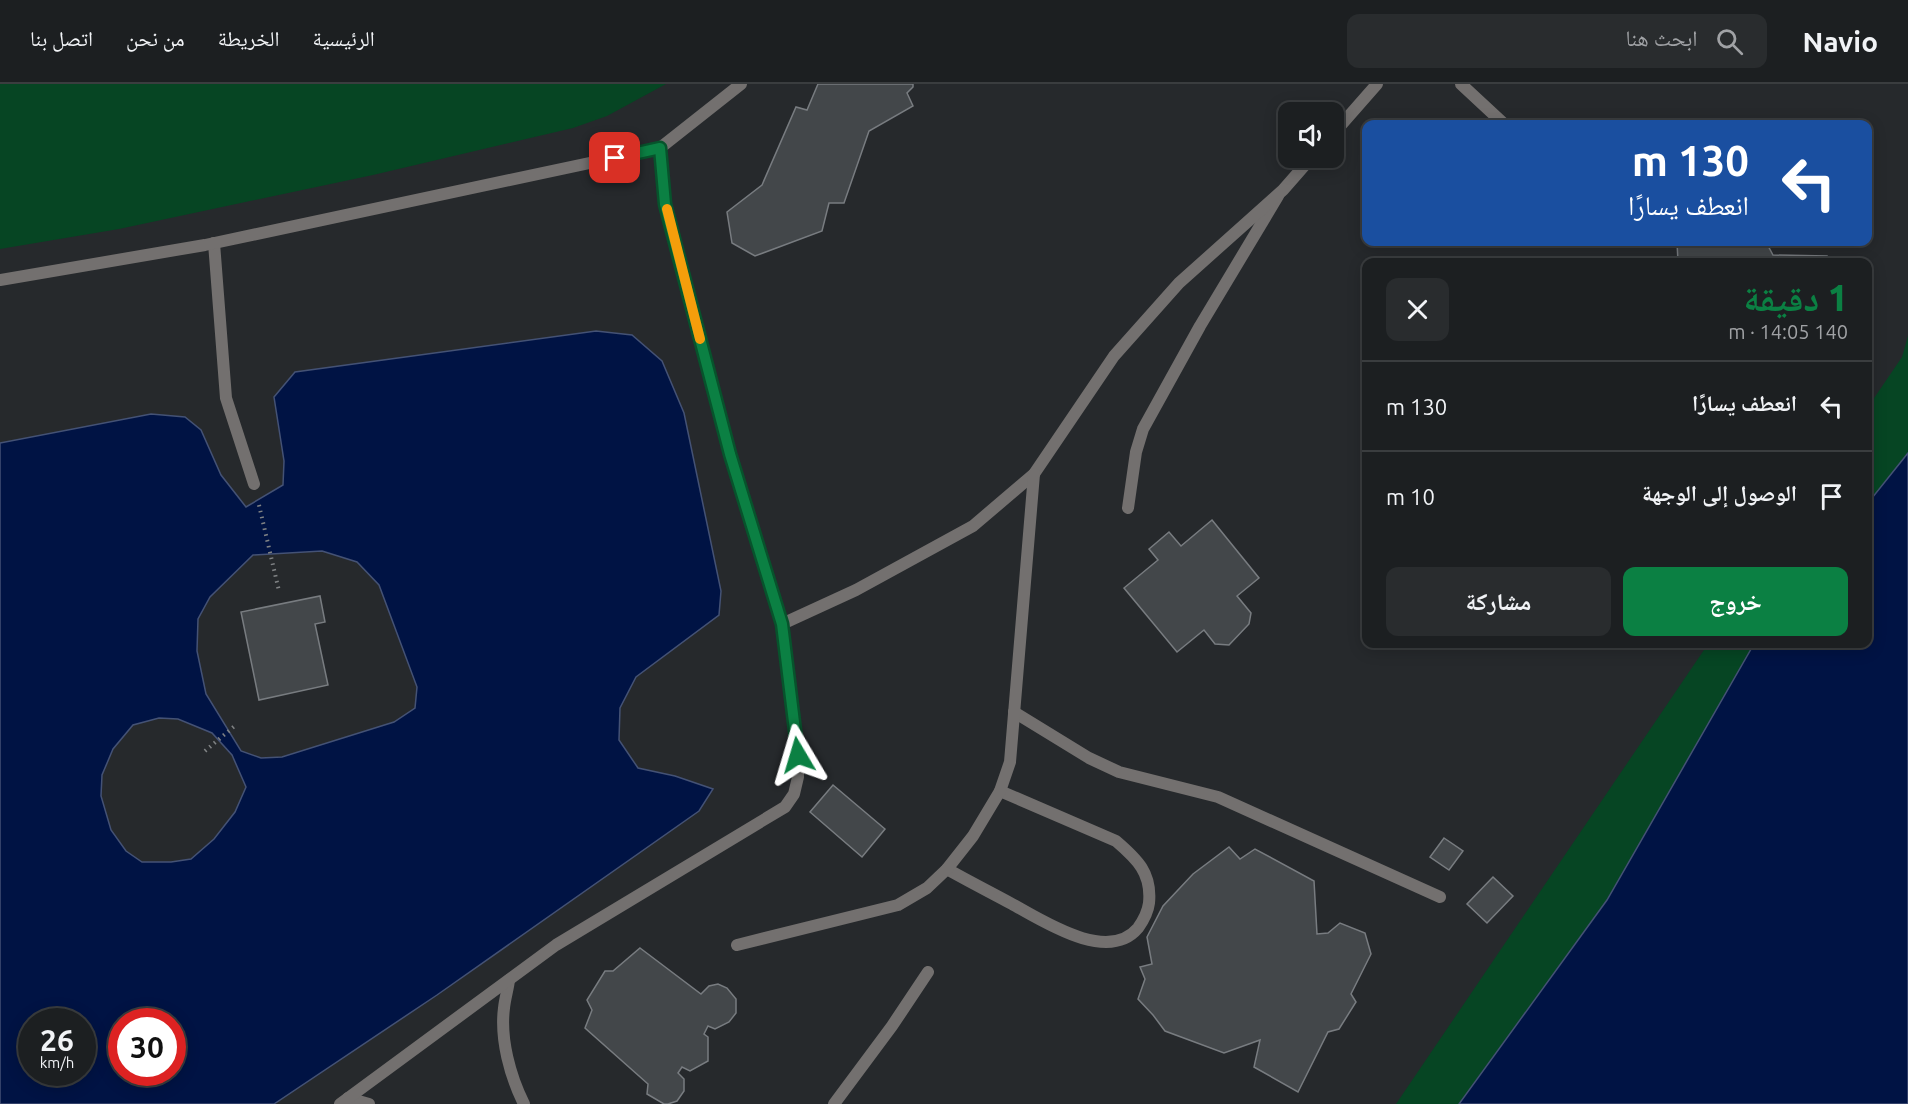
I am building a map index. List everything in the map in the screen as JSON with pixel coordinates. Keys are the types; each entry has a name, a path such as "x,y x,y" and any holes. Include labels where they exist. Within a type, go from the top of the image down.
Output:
{"street":[{"path":"0,280 214,243 660,148 741,84"},
{"path":"1344,122 1377,84"},
{"path":"1461,84 1500,120"},
{"path":"344,1101 556,945 785,807 794,794 798,777 798,755 782,624 730,454 665,204 660,148"},
{"path":"782,624 856,590 973,526 1034,474 1114,356 1179,283 1282,190 1302,168"},
{"path":"1128,508 1136,452 1143,429 1200,326 1282,190"},
{"path":"214,243 226,398 254,484"},
{"path":"737,945 898,905 927,888 973,836 1000,791 1010,762 1034,474"},
{"path":"1014,712 1089,758 1119,772 1188,788 1218,798 1440,897"},
{"path":"946,869 1054,927 1080,938 1100,942 1120,940 1133,933 1143,922 1149,904 1149,886 1145,871 1131,854 1116,841 1000,791"},
{"path":"834,1104 892,1026 928,972"},
{"path":"509,980 504,1009 505,1041 512,1072 524,1104"},
{"path":"344,1101 369,1104"}],"path":[{"path":"254,484 279,591"},
{"path":"205,751 237,724"}],"green space":[{"path":"0,84 666,84 607,116 573,128 373,175 119,229 0,249"},
{"path":"1908,336 1908,453 1872,498 1872,401 1902,357"},
{"path":"1705,648 1752,648 1607,900 1459,1104 1396,1104"}],"shaded area":[{"path":"596,331 632,335 662,361 684,413 721,591 719,615 636,677 620,708 619,740 638,768 675,776 713,789 699,811 437,995 274,1104 0,1104 0,443 151,414 185,417 201,430 221,475 246,507 283,485 284,461 274,397 295,372","holes":["322,551 357,562 379,585 417,687 415,708 394,722 282,757 261,758 241,751 206,694 197,651 198,619 210,597 253,555","159,718 178,719 212,733 232,755 246,787 235,812 214,839 191,859 142,862 126,851 111,830 101,796 102,775 113,749 133,725"]},
{"path":"1908,453 1908,1104 1459,1104 1607,900 1752,648 1872,648 1872,498"}],"building":[{"path":"818,84 913,84 907,93 913,106 869,131 844,203 829,203 822,231 755,256 732,243 727,212 762,185 796,107 807,110"},
{"path":"1677,246 1768,246 1773,255 1827,256 1827,258 1678,258"},
{"path":"1212,520 1259,578 1237,596 1251,613 1249,624 1229,645 1215,644 1204,630 1177,652 1124,588 1158,560 1149,549 1169,532 1181,546"},
{"path":"320,596 325,622 315,624 328,685 259,700 241,612"},
{"path":"833,785 885,829 862,857 810,812"},
{"path":"1444,838 1463,851 1449,870 1430,857"},
{"path":"1229,847 1240,859 1255,849 1314,881 1317,934 1328,933 1340,923 1365,933 1371,954 1351,994 1356,1002 1339,1029 1328,1032 1298,1092 1254,1067 1260,1040 1224,1053 1165,1031 1138,999 1145,979 1140,967 1152,964 1147,937 1163,906 1193,874"},
{"path":"1493,877 1513,896 1487,923 1467,904"},
{"path":"640,948 701,994 709,986 718,984 727,988 736,999 736,1013 729,1022 715,1029 708,1026 704,1034 708,1037 708,1061 690,1071 682,1067 678,1073 684,1079 684,1091 677,1101 668,1104 647,1094 648,1084 585,1028 592,1010 587,1000 605,971 613,971"}],"slow traffic":[{"path":"667,209 700,339"}],"route":[{"path":"615,158 660,148 665,204 730,454 782,624 798,755"}]}
